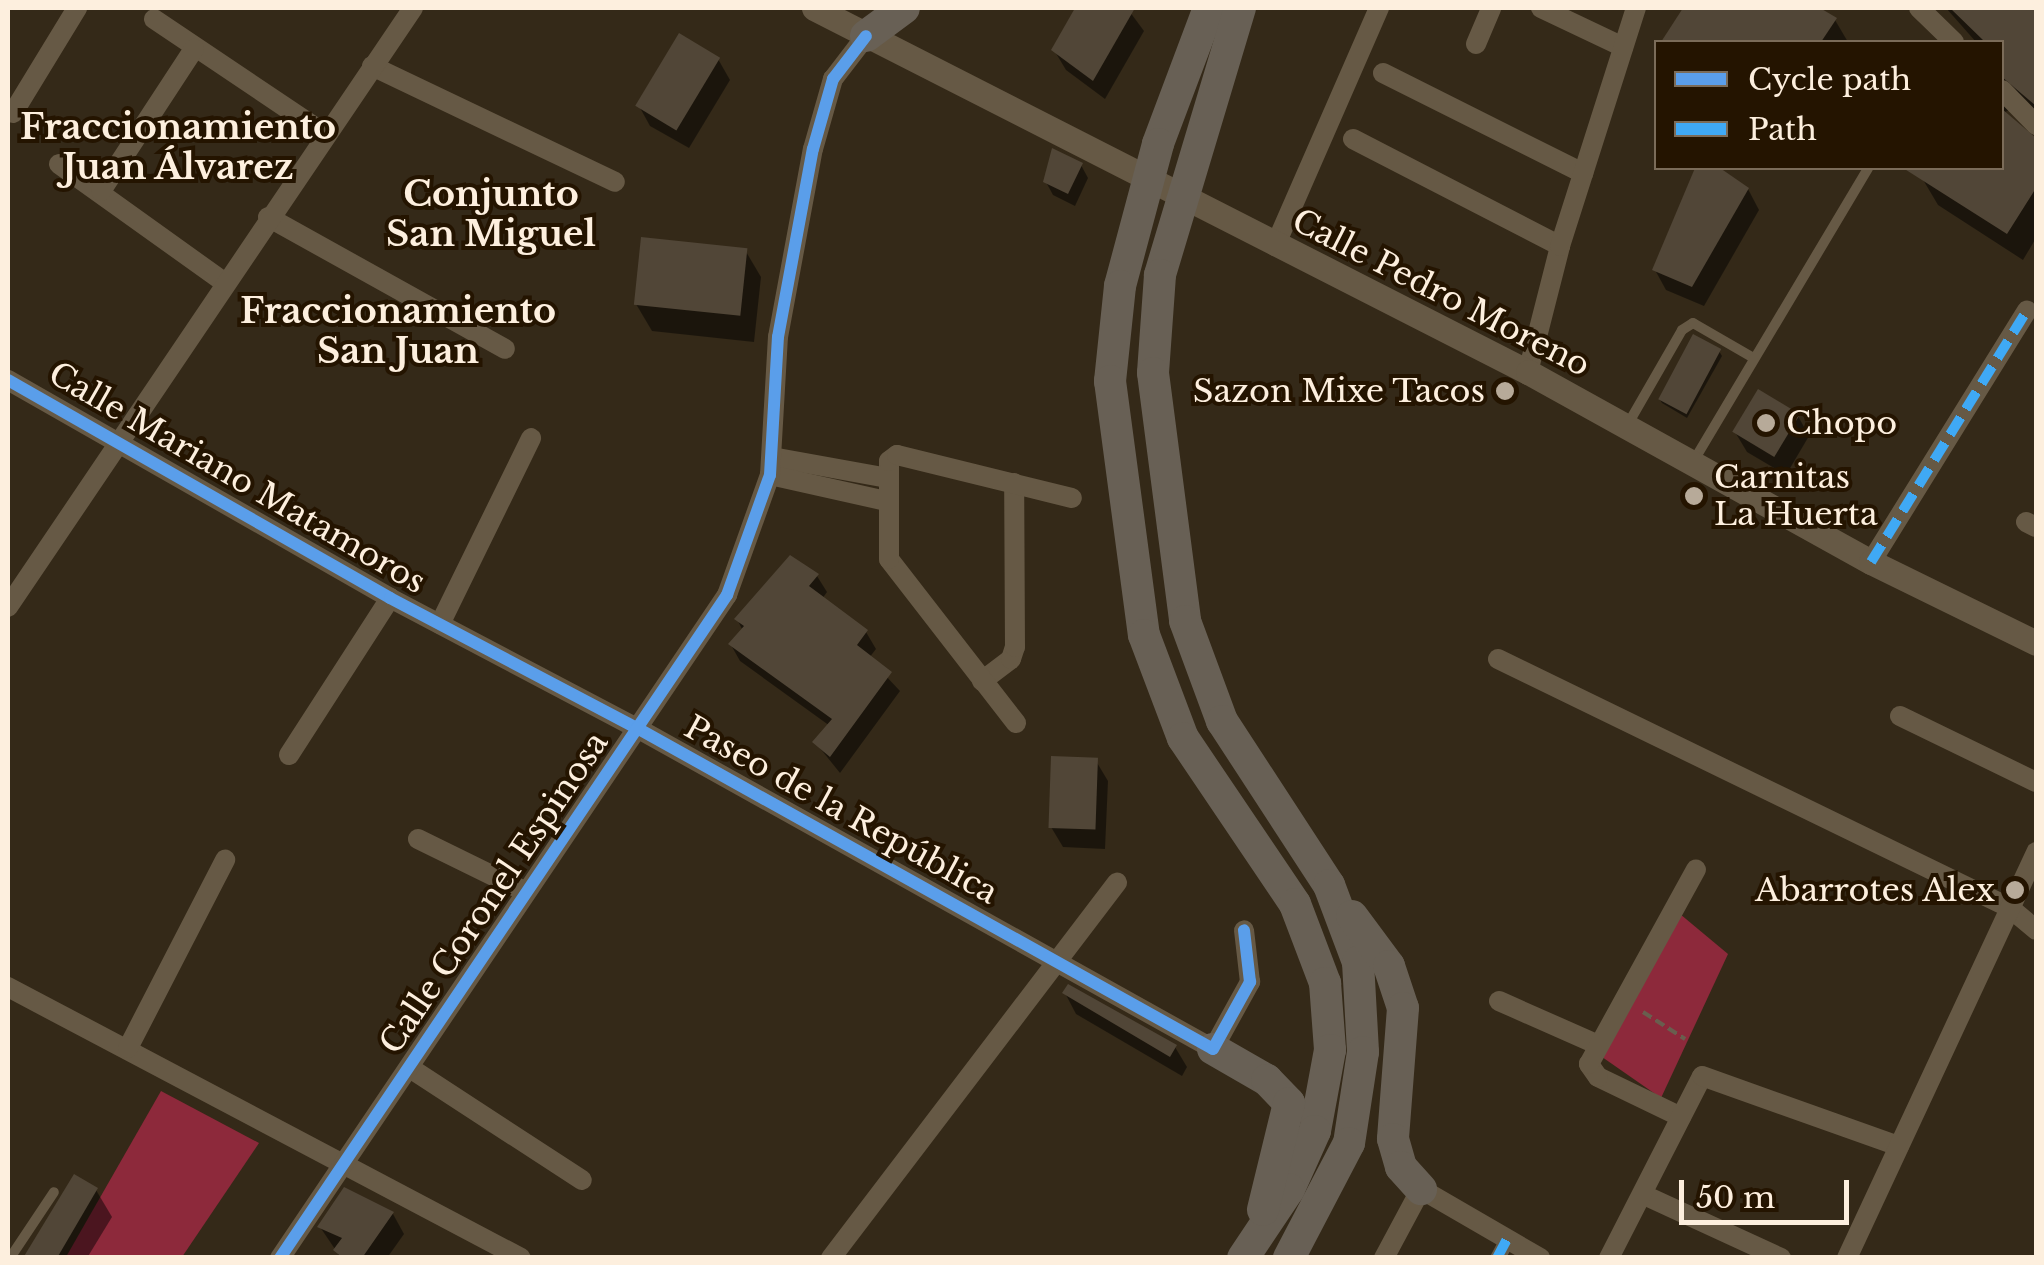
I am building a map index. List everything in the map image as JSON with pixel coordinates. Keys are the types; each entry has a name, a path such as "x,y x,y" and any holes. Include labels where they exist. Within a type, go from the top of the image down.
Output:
{"main road":[{"path":"866,36 904,8"},
{"path":"1209,8 1158,144 1120,286 1110,381 1144,635 1183,738 1295,904 1325,983 1326,1094 1289,1188 1249,1250"},
{"path":"1240,8 1160,275 1152,374 1161,465 1185,620 1222,721 1329,885 1390,966 1403,1008 1393,1139 1402,1167 1420,1189"},
{"path":"1289,1258 1349,1143 1363,1052 1358,962 1329,885"},
{"path":"1212,1050 1267,1080 1289,1103 1249,1250"}],"street":[{"path":"12,113 77,8"},
{"path":"8,607 121,444 224,282 413,8"},
{"name":"Calle Pedro Moreno","path":"814,8 1528,372 1871,562 2036,643"},
{"path":"1275,246 1379,8"},
{"path":"1476,44 1491,8"},
{"path":"1541,8 1623,47"},
{"path":"1528,372 1560,246 1636,8"},
{"path":"1919,8 1952,40"},
{"path":"154,20 325,134"},
{"name":"Calle Coronel Espinosa","path":"280,1258 727,594 771,466 778,337 798,212 832,79 866,36"},
{"path":"101,191 194,49"},
{"path":"372,66 615,182"},
{"path":"1383,73 1584,173"},
{"path":"2004,92 2036,125"},
{"path":"1352,139 1560,246"},
{"path":"58,164 224,282"},
{"path":"268,217 506,350"},
{"path":"1871,562 2027,310"},
{"name":"Calle Mariano Matamoros","path":"8,380 440,624"},
{"path":"440,624 531,438"},
{"path":"1016,722 889,559 886,478 897,455 1072,498"},
{"path":"771,466 886,478"},
{"path":"771,466 886,501"},
{"path":"982,681 1011,659 1014,648 1014,483"},
{"path":"289,755 390,598"},
{"name":"Paseo de la República","path":"440,624 637,728 1212,1050"},
{"path":"1498,659 2010,908 2036,930"},
{"path":"1900,716 2036,782"},
{"path":"418,839 526,892"},
{"path":"1846,1258 2010,908 2029,891 2036,852"},
{"path":"128,1048 226,860"},
{"path":"1681,1117 1598,1077 1589,1064 1596,1044 1696,869"},
{"path":"831,1258 1117,882"},
{"path":"1212,1050 1250,982 1244,930"},
{"path":"8,987 347,1162 521,1258"},
{"path":"1498,1001 1596,1044"},
{"path":"410,1068 582,1180"},
{"path":"1609,1258 1702,1076 1899,1146"},
{"path":"1384,1258 1420,1189 1502,1248 1540,1258"},
{"path":"1644,1195 1781,1258"}],"lane":[{"path":"1693,462 1867,170"},
{"path":"1627,425 1682,330 1694,324 1752,357"},
{"path":"10,1258 54,1192"}],"path":[{"path":"1622,998 1686,1039"}],"shaded area":[{"path":"1674,909 1728,954 1661,1098 1592,1050"},
{"path":"161,1091 259,1143 182,1257 66,1257"}],"building":[{"path":"1075,8 1135,8 1093,81 1051,50"},
{"path":"1683,8 1820,8 1837,18 1822,40 1662,40"},
{"path":"1950,8 2036,8 2036,106 2004,79 2004,40 1983,40"},
{"path":"679,33 720,58 676,131 635,106"},
{"path":"2004,111 2036,138 2036,188 2007,234 1906,170 2004,170"},
{"path":"1052,148 1083,163 1068,194 1043,182"},
{"path":"1694,170 1723,170 1749,188 1692,287 1652,270"},
{"path":"641,237 747,248 740,316 634,305"},
{"path":"1693,334 1721,349 1687,414 1658,399"},
{"name":"Chopo","path":"1758,389 1800,414 1774,457 1732,432"},
{"path":"790,555 819,574 809,586 868,630 857,645 892,672 830,757 812,742 832,719 728,644 744,626 734,619"},
{"path":"1051,756 1098,758 1095,830 1048,828"},
{"path":"1068,984 1177,1045 1170,1057 1062,993"},
{"path":"74,1174 98,1188 57,1258 23,1258"},
{"path":"344,1187 394,1212 362,1258 343,1258 333,1250 342,1238 317,1227"}],"marked path":[{"path":"1871,562 2027,310"},
{"path":"1497,1258 1507,1239"}],"cycle path":[{"path":"280,1258 727,595 770,475 778,337 813,149 833,79 866,36"},
{"path":"8,380 390,598 637,728 1213,1049 1250,982 1244,930"}],"place":[{"name":"Sazon Mixe Tacos","path":"1505,391"},
{"name":"Chopo","path":"1766,423"},
{"name":"Carnitas La Huerta","path":"1694,496"},
{"name":"Abarrotes Alex","path":"2015,890"}],"district":[{"name":"Fraccionamiento Juan Álvarez","path":"178,147"},
{"name":"Conjunto San Miguel","path":"491,214"},
{"name":"Fraccionamiento San Juan","path":"398,331"}]}
